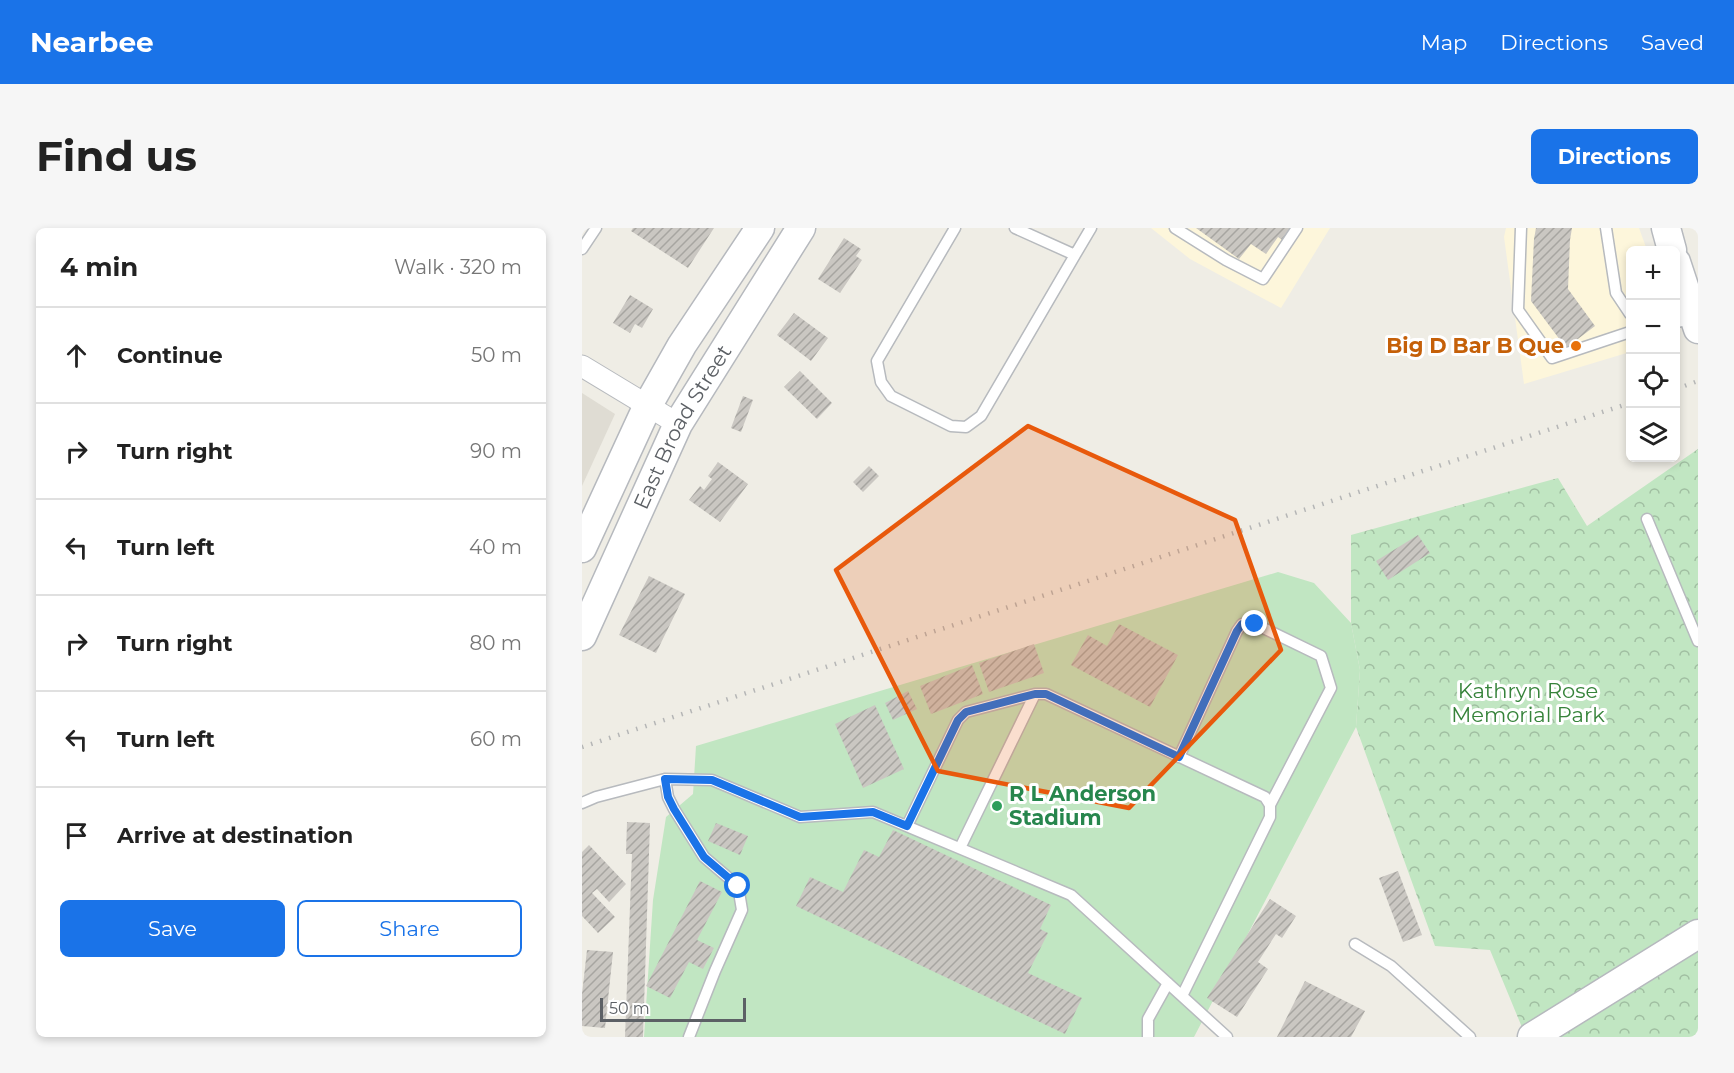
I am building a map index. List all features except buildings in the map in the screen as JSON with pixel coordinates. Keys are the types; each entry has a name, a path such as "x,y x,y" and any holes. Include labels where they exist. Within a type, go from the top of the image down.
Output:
{"main road":[{"name":"East Broad Street","path":"583,545 648,405 682,345 760,228"},
{"name":"East Broad Street","path":"582,636 678,424 801,228"},
{"path":"1666,228 1672,246"},
{"path":"1680,270 1689,323"},
{"path":"1532,1037 1698,934"}],"street":[{"path":"582,366 678,424"}],"lane":[{"path":"582,249 596,228"},
{"path":"955,228 878,361 880,382 891,396 951,426 966,427 981,416 1091,228"},
{"path":"1015,228 1075,255"},
{"path":"1175,228 1226,260 1263,279 1297,228"},
{"path":"1521,228 1518,310 1552,358 1626,333"},
{"path":"1606,228 1616,292 1626,308"},
{"path":"1647,519 1698,641"},
{"path":"1179,757 1242,624 1255,624 1321,656 1331,688 1270,806 1270,817 1182,996"},
{"path":"960,848 1035,694"},
{"path":"907,826 958,720 966,712 1035,694 1046,694 1265,797 1270,806"},
{"path":"665,779 668,797 704,857 738,886 742,910 689,1037"},
{"path":"582,803 596,797 665,779 712,780 800,817 873,812 1071,895 1227,1037"},
{"path":"1355,944 1391,966 1470,1037"},
{"path":"1148,1037 1148,1019 1168,983"}],"highlighted area":[{"path":"1028,426 1235,520 1281,650 1129,808 938,771 836,570"}],"shaded area":[{"path":"1151,228 1330,228 1281,308 1190,259"},
{"path":"1506,228 1639,228 1646,246 1626,246 1626,353 1524,384 1504,237"},
{"path":"582,393 615,414 582,486"}],"green space":[{"name":"Kathryn Rose Memorial Park","path":"1698,449 1698,1037 1526,1037 1490,950 1435,946 1356,727 1360,670 1351,623 1351,535 1558,478 1587,526"},
{"name":"R L Anderson Stadium","path":"1278,572 1314,583 1351,623 1360,670 1356,727 1194,1037 644,1037 653,900 666,817 693,794 696,746"}],"railway":[{"path":"1680,388 1698,381"},
{"path":"582,747 1626,404"}],"place":[{"name":"Big D Bar B Que","path":"1576,346"},
{"name":"R L Anderson Stadium","path":"997,806"}],"route":[{"path":"738,886 704,857 674,809 668,797 665,779 712,780 800,817 873,812 907,826 958,720 966,712 1035,694 1046,694 1179,757 1237,631 1242,624 1255,624"}]}
